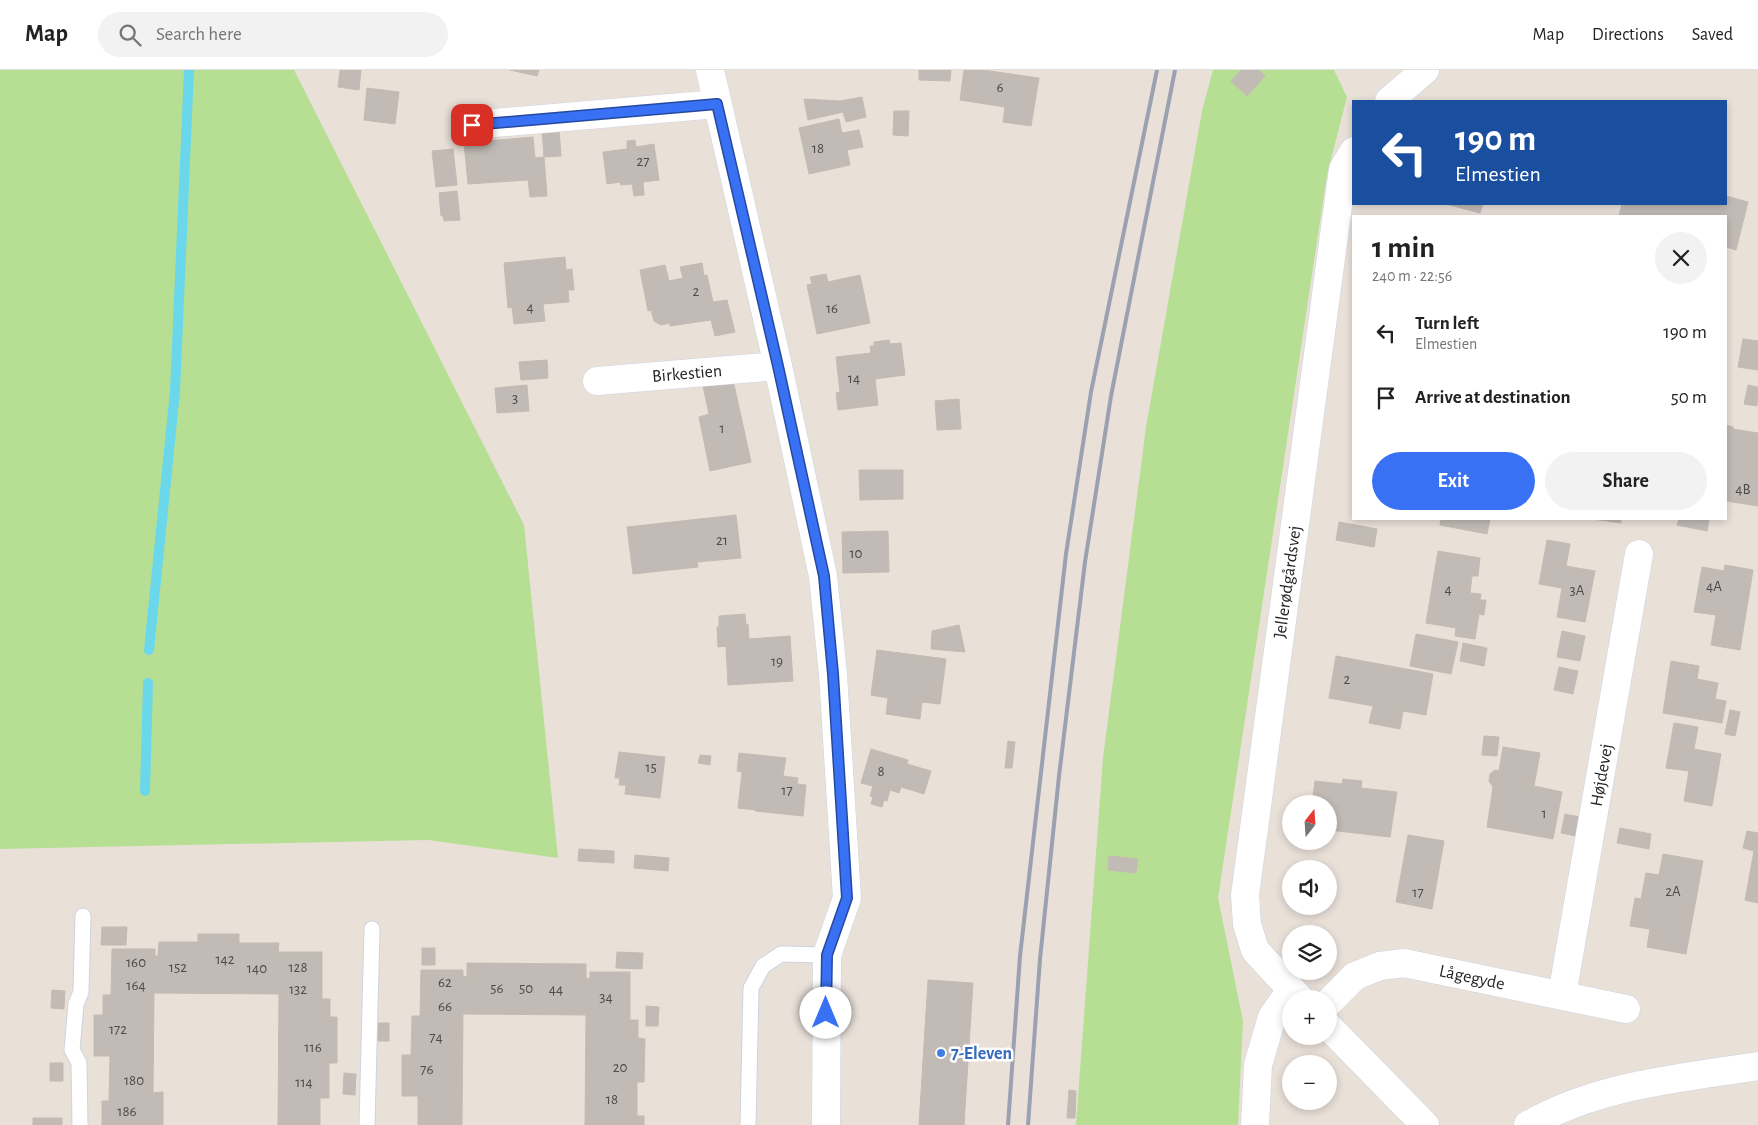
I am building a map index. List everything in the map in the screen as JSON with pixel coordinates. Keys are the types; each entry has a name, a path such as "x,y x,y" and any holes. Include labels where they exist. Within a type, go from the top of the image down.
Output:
{"street":[{"path":"710,70 824,576 833,674 847,898 827,955 826,1125"},
{"path":"1390,100 1425,70"},
{"path":"472,125 717,104"},
{"name":"Jellerødgårdsvej","path":"1292,990 1255,950 1247,924 1245,895 1343,169 1352,154"},
{"name":"Birkestien","path":"596,381 778,366"},
{"name":"Højdevej","path":"1562,995 1639,554"},
{"name":"Lågegyde","path":"1337,994 1355,976 1380,966 1404,963 1626,1009"},
{"path":"1255,1125 1258,1065 1272,1017 1282,1007"},
{"path":"1337,1035 1425,1125"},
{"path":"1528,1125 1570,1105 1609,1092 1758,1066"}],"lane":[{"path":"80,1125 79,1063 72,1050 76,1004 81,992 83,916"},
{"path":"367,1125 372,929"},
{"path":"748,1125 751,988 763,966 781,954 827,955"}],"green space":[{"path":"0,70 294,70 524,525 558,858 428,840 0,849"},
{"path":"1213,70 1334,70 1347,97 1327,175 1218,898 1243,1021 1238,1125 1076,1125 1103,758 1146,427 1202,111"}],"building":[{"path":"340,70 361,70 359,90 338,87"},
{"path":"510,70 539,70 537,76"},
{"path":"919,70 951,70 950,81 919,80"},
{"path":"964,70 983,70 1039,78 1031,126 1003,122 1005,107 960,100"},
{"path":"1241,70 1259,70 1265,76 1247,96 1231,81"},
{"path":"367,88 399,92 395,124 364,120"},
{"path":"862,97 866,117 846,122 843,112 808,120 804,99 840,101"},
{"path":"894,111 909,111 908,136 893,135"},
{"path":"839,119 842,133 859,130 863,147 847,150 850,165 809,174 799,128"},
{"path":"559,129 561,156 544,157 542,130"},
{"path":"533,137 535,158 544,157 547,196 530,197 528,180 468,184 464,143"},
{"path":"635,140 636,147 654,144 659,180 643,182 644,195 634,196 632,184 621,185 620,182 607,184 603,152 627,149 627,141"},
{"path":"453,149 457,185 436,187 432,151"},
{"path":"457,191 460,220 444,221 443,216 441,216 439,193"},
{"path":"1727,196 1748,202 1736,250 1727,247 1727,215 1619,215 1622,205 1727,205"},
{"path":"1450,205 1483,205 1480,213"},
{"path":"565,257 566,270 572,269 574,290 568,290 569,302 543,304 545,321 514,324 512,307 508,308 504,263"},
{"path":"702,263 704,276 707,275 713,302 727,300 735,332 715,336 711,320 670,326 670,323 661,325 654,321 651,310 648,311 640,270 665,265 669,281 683,278 680,267"},
{"path":"826,274 828,282 860,275 870,323 817,334 807,285 812,284 810,277"},
{"path":"1743,339 1758,341 1758,370 1738,367"},
{"path":"889,340 890,344 901,343 905,375 875,379 878,405 838,410 836,393 840,392 836,357 871,353 870,346 874,346 874,342"},
{"path":"547,360 548,378 521,380 519,362"},
{"path":"733,380 751,462 710,471 699,417 709,414 703,386"},
{"path":"527,385 529,411 497,413 495,388"},
{"path":"1748,385 1758,387 1757,406 1744,404"},
{"path":"959,399 961,429 937,430 935,401"},
{"path":"1727,425 1733,427 1733,429 1758,433 1758,506 1727,501"},
{"path":"859,470 903,470 903,499 860,500"},
{"path":"736,515 741,558 697,562 698,567 633,574 627,527"},
{"path":"1441,520 1490,520 1487,534 1440,525"},
{"path":"1599,520 1621,520 1621,523"},
{"path":"1679,520 1709,520 1707,531 1677,525"},
{"path":"1339,522 1377,529 1374,547 1336,540"},
{"path":"888,531 889,572 843,573 842,532"},
{"path":"1547,540 1570,544 1566,566 1595,571 1585,622 1557,617 1562,588 1539,584"},
{"path":"1438,551 1480,558 1478,576 1472,576 1470,593 1481,594 1480,600 1486,600 1484,615 1479,614 1475,639 1455,636 1456,628 1426,623"},
{"path":"1725,565 1753,570 1740,650 1711,645 1716,615 1694,612 1702,567 1724,571"},
{"path":"745,614 749,639 790,636 793,681 728,685 726,646 718,647 717,627 719,627 719,616"},
{"path":"959,625 965,652 931,649 932,631"},
{"path":"1562,631 1585,636 1580,661 1557,657"},
{"path":"1416,634 1458,642 1451,674 1410,666"},
{"path":"1463,643 1487,648 1484,666 1460,661"},
{"path":"877,650 946,659 940,704 922,702 920,719 886,714 888,698 871,695"},
{"path":"1336,656 1433,674 1426,715 1403,711 1400,729 1369,723 1373,706 1329,698"},
{"path":"1671,661 1699,666 1697,679 1718,683 1715,699 1726,701 1722,723 1663,713"},
{"path":"1559,667 1578,671 1573,694 1554,690"},
{"path":"1730,710 1740,712 1735,736 1725,734"},
{"path":"1674,723 1698,727 1694,749 1721,754 1712,806 1684,801 1689,771 1666,768"},
{"path":"1484,736 1499,737 1497,756 1482,755"},
{"path":"1008,741 1015,742 1012,768 1005,768"},
{"path":"1503,747 1540,753 1534,786 1562,792 1553,839 1487,827 1493,787 1489,781 1490,774 1495,770 1499,771"},
{"path":"871,749 908,760 907,764 931,771 924,794 901,787 899,793 890,790 887,801 884,800 882,807 871,804 873,797 870,796 873,786 861,783"},
{"path":"619,752 665,757 660,798 625,794 626,785 619,785 620,778 615,778"},
{"path":"739,753 786,758 783,776 798,778 797,784 806,785 803,816 738,808 742,772 737,771"},
{"path":"700,755 711,756 710,765 698,763"},
{"path":"1343,779 1362,781 1361,788 1397,792 1390,837 1338,831 1338,795 1313,795 1315,781 1342,784"},
{"path":"1565,814 1585,818 1581,837 1561,833"},
{"path":"1620,828 1651,834 1649,849 1617,843"},
{"path":"1747,831 1758,833 1758,903 1745,900 1754,851 1743,848"},
{"path":"1408,835 1444,841 1432,909 1396,902"},
{"path":"579,849 614,851 614,863 578,861"},
{"path":"1663,854 1703,861 1686,954 1647,947 1650,929 1630,926 1635,898 1641,899 1646,873 1659,875"},
{"path":"635,855 669,858 668,871 634,868"},
{"path":"1109,856 1138,859 1136,873 1108,870"},
{"path":"102,927 127,927 126,945 101,945"},
{"path":"198,934 239,934 239,943 279,943 278,952 322,952 322,999 330,999 330,1017 337,1017 337,1063 329,1063 329,1098 320,1098 320,1125 278,1125 279,994 154,993 153,1093 163,1092 163,1125 102,1125 102,1101 109,1101 110,1056 94,1056 94,1015 103,1015 103,995 111,995 112,949 155,949 155,956 158,956 159,942 198,942"},
{"path":"422,948 435,948 435,965 422,965"},
{"path":"617,952 643,953 642,969 616,968"},
{"path":"467,963 586,964 586,979 590,978 590,972 630,972 630,1020 638,1020 638,1038 645,1039 644,1082 637,1082 637,1116 644,1116 644,1125 585,1125 586,1015 463,1014 462,1125 418,1125 418,1096 402,1096 402,1055 411,1055 412,1016 420,1016 421,970 463,970 463,976 467,977"},
{"path":"928,980 973,983 964,1125 919,1125"},
{"path":"52,990 65,991 64,1009 51,1008"},
{"path":"646,1006 659,1007 658,1026 646,1026"},
{"path":"377,1023 389,1023 389,1041 377,1041"},
{"path":"50,1063 63,1063 63,1081 50,1081"},
{"path":"344,1073 356,1074 355,1095 343,1094"},
{"path":"1069,1090 1076,1091 1075,1118 1067,1118"},
{"path":"33,1118 62,1118 62,1125 33,1125"}],"waterway":[{"path":"149,650 175,391 189,70"},
{"path":"145,791 148,683"}],"railway":[{"path":"1008,1125 1020,956 1066,554 1091,392 1157,70"},
{"path":"1028,1125 1040,959 1059,776 1085,562 1111,396 1175,70"}],"place":[{"name":"7-Eleven","path":"941,1053"}],"route":[{"path":"472,125 717,104 778,366 824,576 833,674 847,898 827,955 826,1013"}]}
